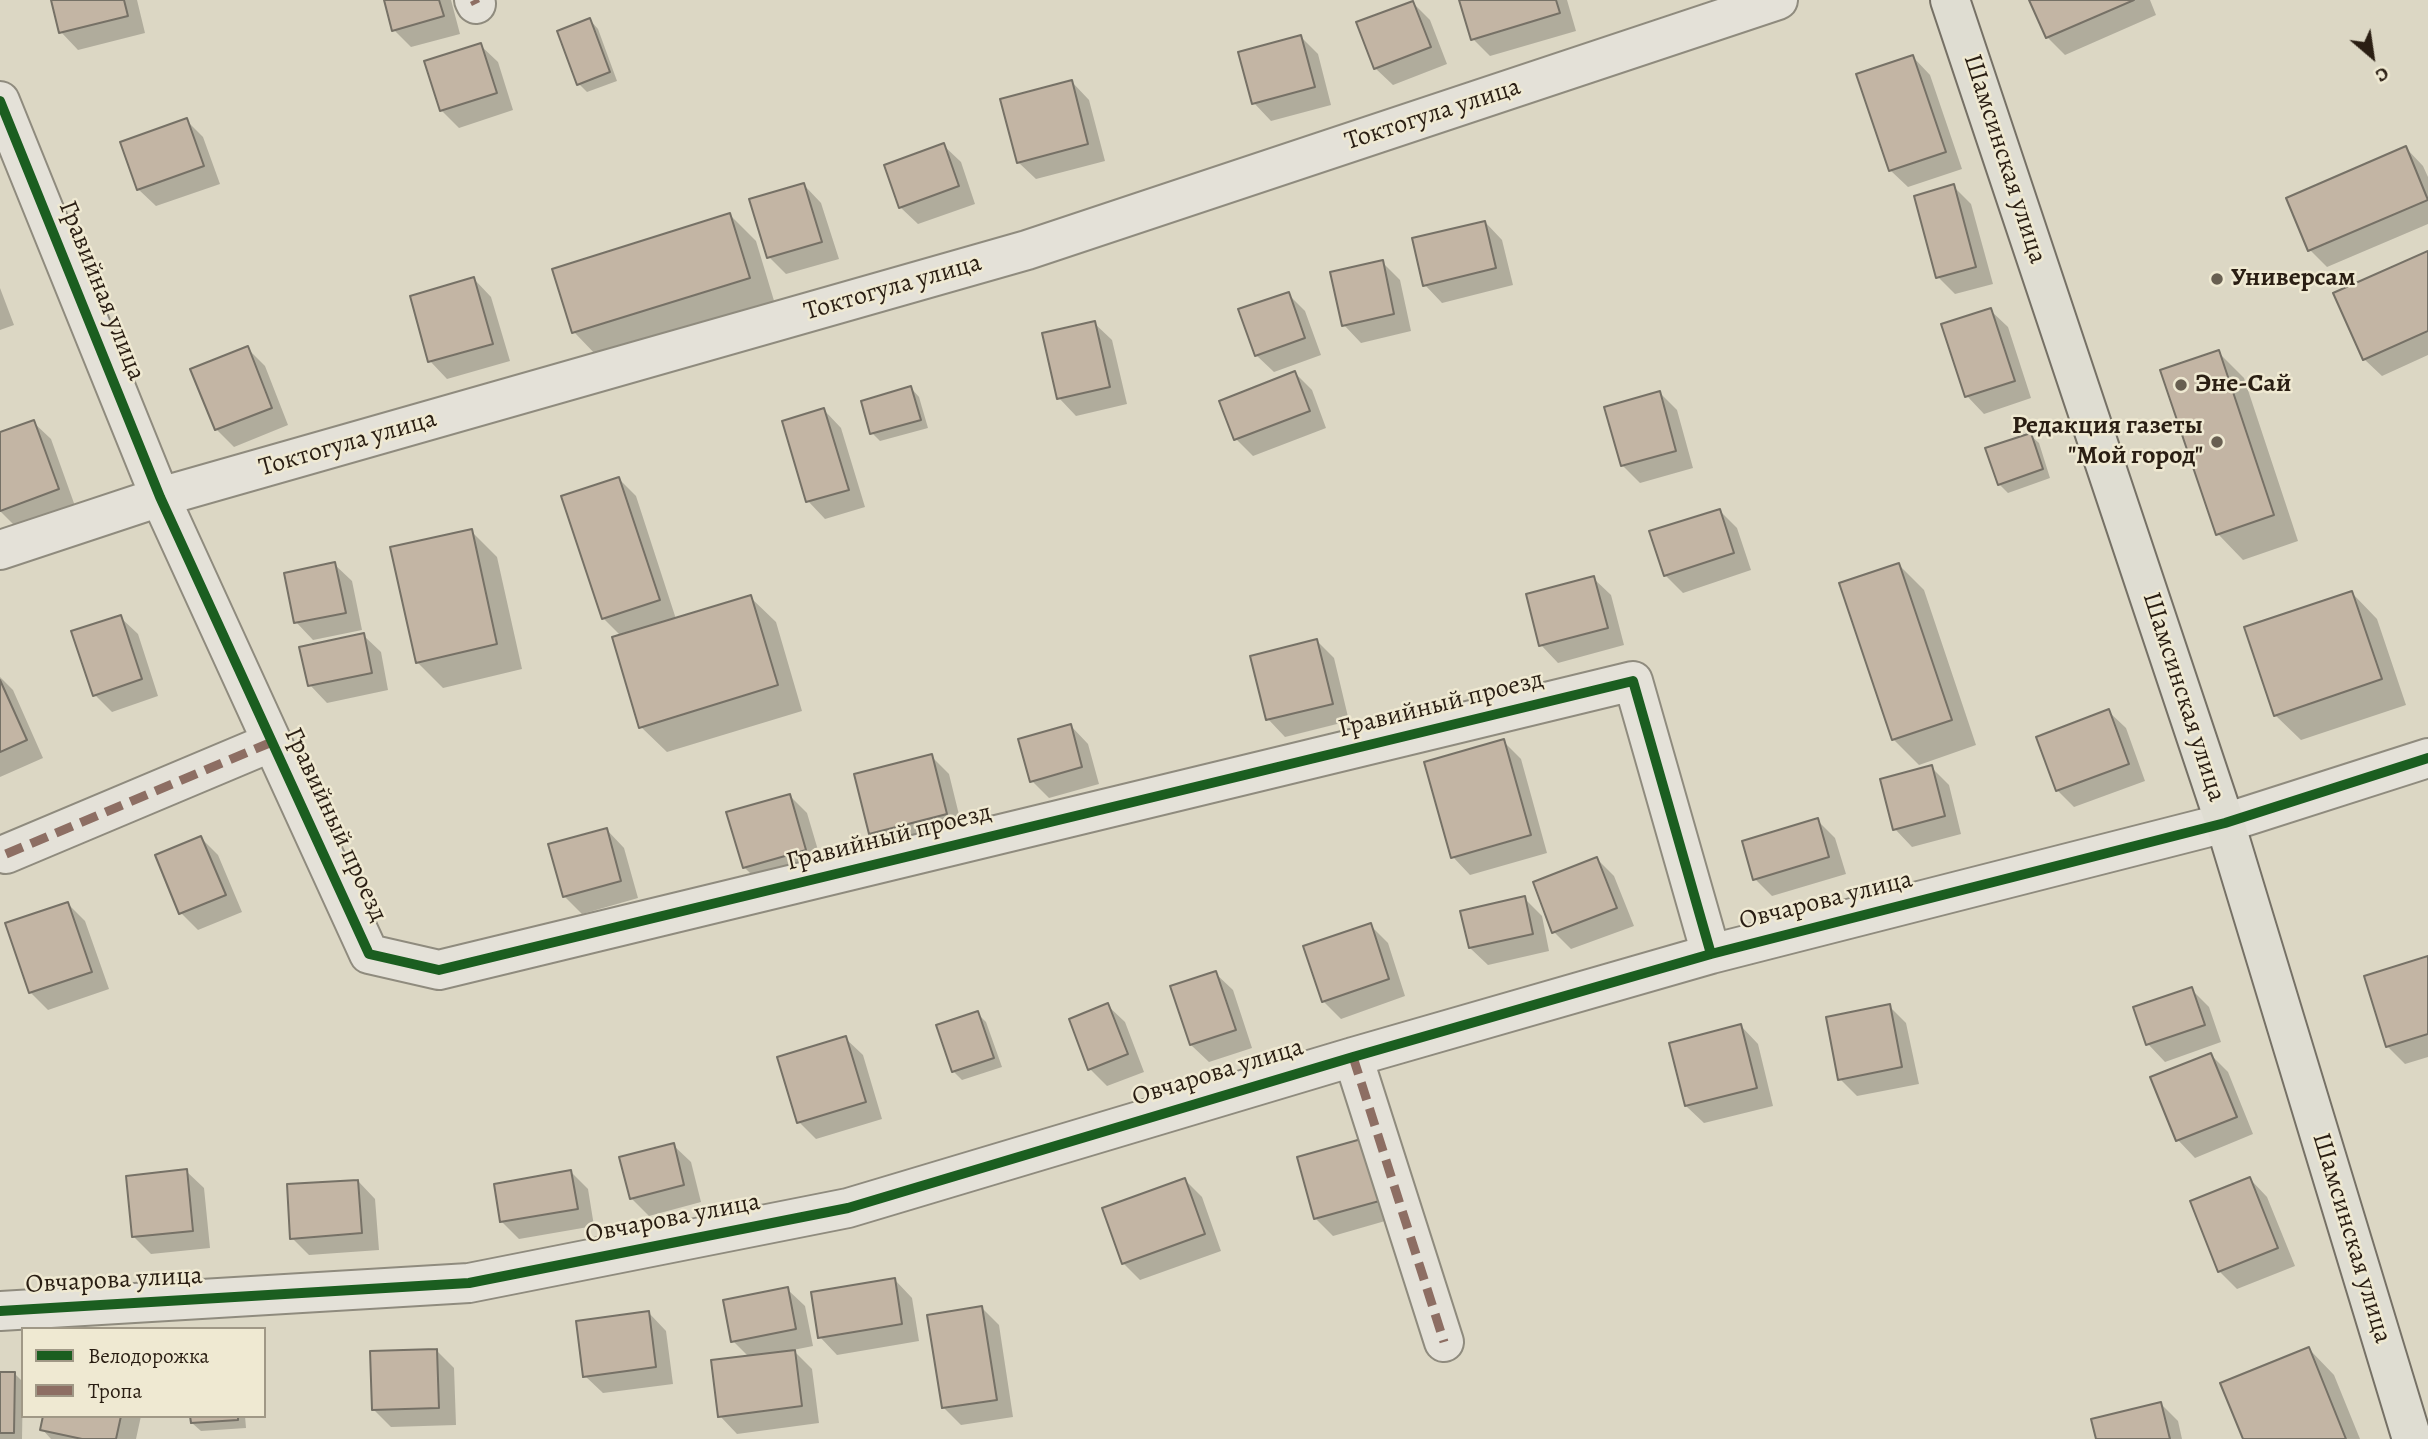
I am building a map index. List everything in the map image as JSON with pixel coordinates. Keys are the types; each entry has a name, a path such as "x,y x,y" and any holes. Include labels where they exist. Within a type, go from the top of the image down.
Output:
{"main road":[{"name":"Шамсинская улица","path":"1950,0 2225,823 2412,1439"}],"street":[{"name":"Токтогула улица","path":"0,550 160,497 1027,250 1778,0"},
{"name":"Гравийная улица","path":"0,101 160,497"},
{"name":"Гравийный проезд","path":"160,497 369,954 439,970 1633,681 1711,954"},
{"name":"Гравийный проезд","path":"6,854 272,742"},
{"name":"Овчарова улица","path":"0,1311 469,1283 848,1208 1353,1057 1711,954 2225,823 2428,758"},
{"path":"1353,1057 1444,1342"}],"building":[{"path":"51,0 124,0 128,16 59,33"},
{"path":"384,0 439,0 444,16 392,31"},
{"path":"1459,0 1556,0 1560,13 1471,40"},
{"path":"2029,0 2134,0 2046,38"},
{"path":"1413,1 1431,47 1374,69 1356,22"},
{"path":"590,18 610,72 577,85 557,31"},
{"path":"1301,35 1315,87 1252,104 1238,52"},
{"path":"481,43 497,93 440,111 424,61"},
{"path":"1913,55 1946,152 1889,171 1856,74"},
{"path":"1072,80 1088,144 1017,163 1000,99"},
{"path":"187,118 204,166 137,190 120,142"},
{"path":"944,143 959,186 899,208 884,165"},
{"path":"2406,146 2428,200 2308,251 2286,198"},
{"path":"804,183 822,242 767,258 749,199"},
{"path":"1954,184 1976,267 1936,278 1914,196"},
{"path":"730,213 750,278 572,333 552,269"},
{"path":"1485,221 1496,268 1423,286 1412,238"},
{"path":"2428,251 2428,331 2363,360 2333,293"},
{"path":"1383,260 1394,314 1342,326 1330,272"},
{"path":"474,277 493,344 428,362 410,296"},
{"path":"1289,292 1305,338 1255,356 1238,309"},
{"path":"1991,308 2015,381 1965,397 1941,324"},
{"path":"1095,321 1110,387 1057,399 1042,333"},
{"path":"248,346 272,408 215,430 190,369"},
{"name":"Редакция газеты \"Мой город\"","path":"2219,350 2274,515 2216,535 2160,370"},
{"path":"1295,371 1310,411 1234,440 1219,401"},
{"path":"911,386 921,420 870,434 861,401"},
{"path":"1660,391 1676,451 1621,466 1604,407"},
{"path":"824,408 849,490 806,502 782,421"},
{"path":"34,420 59,489 0,511 0,432"},
{"path":"2031,433 2043,469 1998,485 1985,448"},
{"path":"619,477 660,600 602,619 561,496"},
{"path":"1720,509 1734,553 1664,576 1649,531"},
{"path":"472,529 497,644 416,663 390,547"},
{"path":"335,562 346,613 294,623 284,573"},
{"path":"1899,563 1952,720 1892,740 1839,583"},
{"path":"1594,576 1608,628 1539,646 1526,594"},
{"path":"2352,591 2382,679 2274,716 2244,627"},
{"path":"751,595 778,685 639,728 612,637"},
{"path":"121,615 142,679 93,696 71,631"},
{"path":"364,633 372,673 308,686 299,647"},
{"path":"1317,639 1333,704 1266,720 1250,656"},
{"path":"0,680 27,740 0,752"},
{"path":"2109,709 2129,764 2056,791 2036,737"},
{"path":"1071,724 1082,767 1030,782 1018,739"},
{"path":"1504,739 1531,835 1451,858 1424,762"},
{"path":"932,754 947,814 869,834 854,774"},
{"path":"1932,765 1945,816 1893,830 1880,779"},
{"path":"790,794 806,850 743,868 726,812"},
{"path":"1818,818 1829,857 1753,880 1742,841"},
{"path":"607,828 621,881 563,897 548,844"},
{"path":"201,836 226,895 179,914 155,855"},
{"path":"1597,857 1617,908 1552,933 1533,882"},
{"path":"1525,896 1533,934 1469,948 1460,911"},
{"path":"68,902 92,972 29,993 5,923"},
{"path":"1371,923 1389,979 1322,1002 1303,946"},
{"path":"2428,956 2428,1034 2386,1047 2364,976"},
{"path":"1216,971 1236,1030 1190,1045 1170,986"},
{"path":"2192,987 2205,1025 2146,1045 2133,1007"},
{"path":"1108,1003 1128,1054 1088,1070 1069,1019"},
{"path":"1890,1004 1902,1067 1838,1080 1826,1017"},
{"path":"978,1011 994,1058 952,1072 936,1025"},
{"path":"1741,1024 1757,1088 1685,1106 1669,1043"},
{"path":"846,1036 866,1102 797,1123 777,1057"},
{"path":"2211,1053 2237,1117 2176,1141 2150,1077"},
{"path":"1365,1138 1383,1200 1314,1219 1297,1157"},
{"path":"674,1143 684,1185 630,1199 619,1157"},
{"path":"187,1169 193,1231 132,1237 126,1176"},
{"path":"571,1170 578,1209 500,1222 494,1184"},
{"path":"2250,1177 2278,1248 2218,1272 2190,1201"},
{"path":"1185,1178 1205,1234 1122,1264 1102,1208"},
{"path":"358,1180 362,1233 290,1239 287,1184"},
{"path":"895,1278 902,1324 818,1338 811,1292"},
{"path":"788,1287 796,1329 731,1342 723,1300"},
{"path":"982,1306 997,1400 942,1408 927,1315"},
{"path":"649,1311 656,1367 583,1377 576,1321"},
{"path":"2309,1347 2346,1439 2243,1439 2220,1383"},
{"path":"437,1349 439,1408 372,1410 370,1351"},
{"path":"795,1350 802,1406 718,1417 711,1360"},
{"path":"0,1372 15,1372 14,1433 0,1433"},
{"path":"2161,1402 2170,1439 2096,1439 2091,1419"},
{"path":"43,1418 121,1418 116,1439 82,1439 40,1430"},
{"path":"190,1418 238,1418 238,1420 191,1423"}],"marked path":[{"path":"474,0 476,4"},
{"path":"6,854 272,742"},
{"path":"1353,1057 1444,1342"}],"cycle path":[{"path":"0,101 160,497 369,954 439,970 1633,681 1711,954"},
{"path":"0,1311 469,1283 848,1208 1353,1057 1711,954 2225,823 2428,758"}],"place":[{"name":"Универсам","path":"2217,279"},
{"name":"Эне-Сай","path":"2181,385"},
{"name":"Редакция газеты \"Мой город\"","path":"2217,442"}]}
